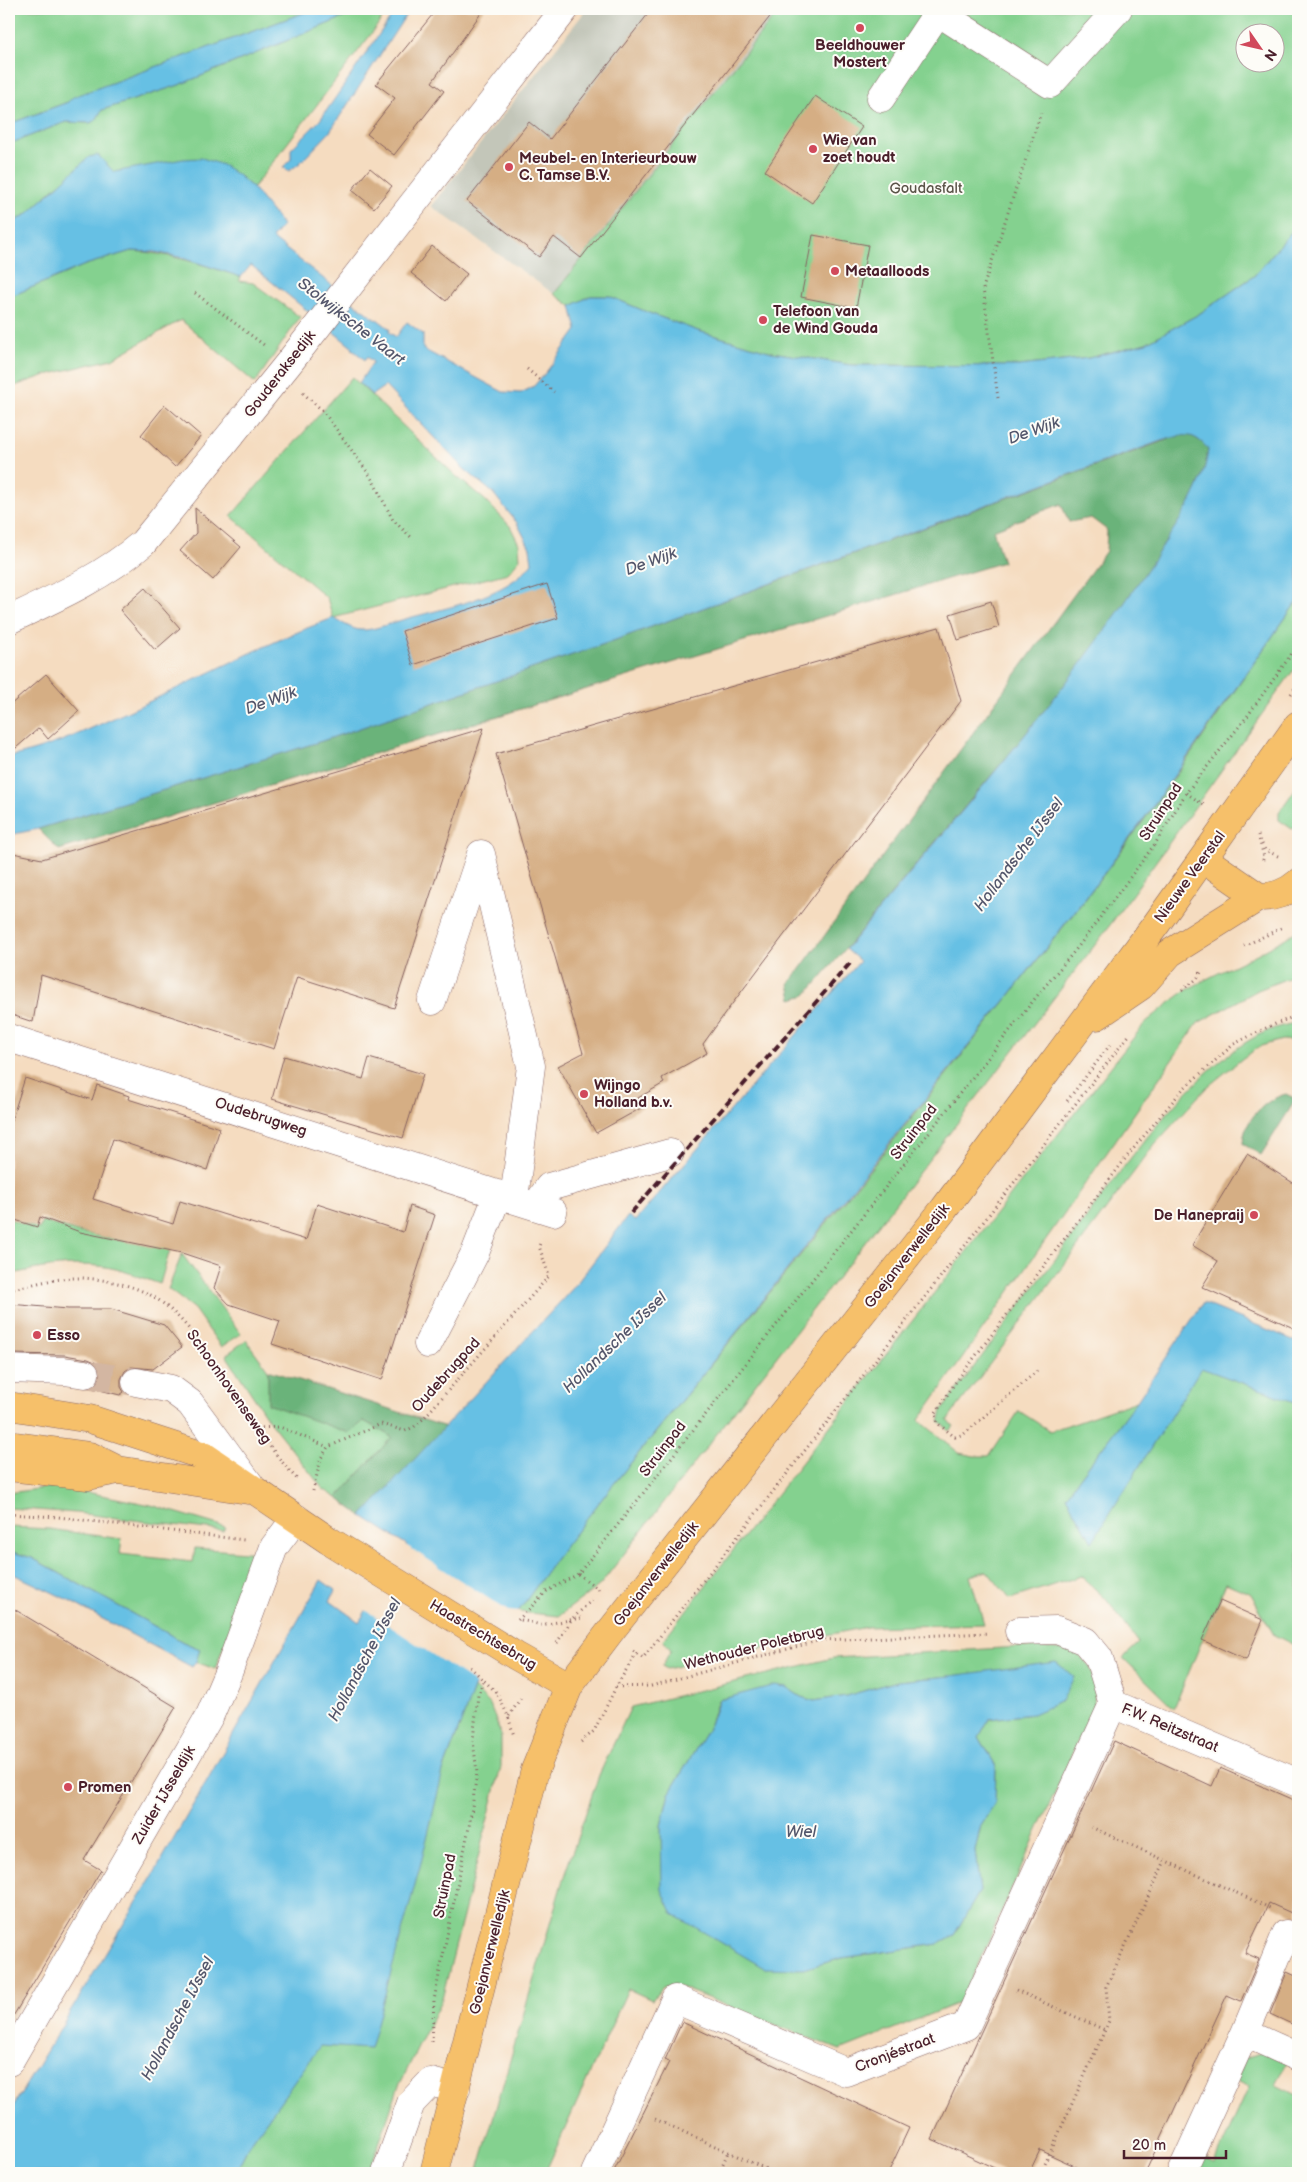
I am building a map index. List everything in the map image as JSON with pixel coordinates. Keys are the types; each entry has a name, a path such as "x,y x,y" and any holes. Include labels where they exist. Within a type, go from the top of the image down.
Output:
{"main road":[{"name":"Nieuwe Veerstal","path":"1080,1028 1204,859 1298,726"},
{"path":"1204,859 1253,893 1268,897 1290,890 1298,883"},
{"path":"1080,1028 1140,986 1170,953 1253,893"},
{"name":"Goejanverwelledijk","path":"434,2173 443,2085 536,1770 570,1686 609,1633 938,1217 1080,1028"},
{"path":"9,1406 90,1419 204,1456 296,1518"},
{"path":"9,1445 90,1456 118,1470 255,1491"},
{"path":"9,1467 88,1476 118,1470"},
{"name":"Haastrechtsebrug","path":"296,1518 328,1540 520,1658 570,1686"}],"street":[{"name":"Gouderaksedijk","path":"9,620 93,579 143,543 285,368 565,9"},
{"path":"881,98 939,10 1050,84 1118,9"},
{"path":"432,1001 481,854 531,1066 525,1202"},
{"name":"Oudebrugweg","path":"9,1038 525,1202"},
{"path":"428,1344 474,1253 525,1202 549,1187 670,1153"},
{"path":"9,1369 64,1371 86,1374"},
{"path":"136,1382 171,1389 190,1403 255,1491"},
{"name":"Zuider IJsseldijk","path":"9,2062 210,1715 228,1673 274,1547 296,1518"},
{"name":"F.W. Reitzstraat","path":"1020,1631 1057,1630 1085,1641 1099,1658 1114,1704 1298,1783"},
{"name":"Cronjéstraat","path":"595,2173 675,1999 846,2072 966,2026 1114,1704"},
{"path":"1181,2173 1246,2033 1286,1934"},
{"path":"1246,2033 1298,2057"},
{"path":"386,2173 411,2102 443,2085"}],"path":[{"path":"998,398 983,288 1050,84"},
{"path":"195,293 285,368 323,411 371,477 393,520 411,537"},
{"path":"527,368 554,392"},
{"name":"Struinpad","path":"525,1610 547,1590 578,1574 1034,999 1078,948 1155,844 1186,793 1246,718 1298,645"},
{"path":"1186,793 1208,808"},
{"path":"1253,893 1264,857 1258,834 1265,850 1272,855 1282,858"},
{"path":"1176,994 1198,978 1203,969"},
{"path":"1037,1371 964,1434 955,1437 937,1423 935,1414 954,1383 1129,1154 1183,1090 1234,1044 1268,1027 1298,1016"},
{"path":"634,1651 643,1658 1134,1028"},
{"name":"Oudebrugpad","path":"328,1447 381,1424 404,1430 414,1427 549,1276"},
{"name":"Schoonhovenseweg","path":"9,1290 42,1282 82,1278 112,1282 138,1289 158,1300 181,1318 202,1344 257,1428 299,1481"},
{"path":"257,1428 280,1427 328,1447 317,1472 312,1494"},
{"path":"9,1514 58,1517 234,1538"},
{"path":"578,1574 601,1591"},
{"path":"541,1626 571,1620"},
{"name":"Wethouder Poletbrug","path":"616,1687 651,1686 821,1640 1020,1631"},
{"path":"594,1730 624,1672"},
{"path":"497,1693 508,1716 510,1726"},
{"name":"Struinpad","path":"443,2085 434,2000 469,1827 477,1773 473,1740 478,1694"},
{"path":"1063,1814 1285,1915 1286,1934"},
{"path":"1041,2173 1109,2021 1106,1987 1165,1861"},
{"path":"988,1977 1105,2030"},
{"path":"626,2105 775,2173"},
{"path":"719,2173 728,2152"}],"shaded area":[{"path":"587,9 780,9 554,294 431,206"}],"green space":[{"path":"23,9 314,9 74,97 68,102 9,124 9,14"},
{"path":"364,9 388,10 253,188 238,175 154,166 114,172 58,185 27,214 9,225 9,144 66,122 90,123 96,120 102,110 179,85"},
{"name":"Goudasfalt","path":"780,9 805,9 812,14 816,9 1298,9 1298,224 1254,276 1199,314 1146,343 1089,358 1019,366 851,365 772,352 698,331 609,296 590,296 571,306 554,294"},
{"path":"131,251 173,257 241,277 239,281 253,283 300,317 255,383 181,320 112,359 46,375 9,388 9,297 85,265"},
{"path":"352,377 456,476 485,500 510,526 519,544 520,559 508,573 333,618 327,598 231,516"},
{"path":"1183,434 1197,439 1208,449 1201,479 1180,521 1130,596 1105,632 1025,735 806,995 792,999 789,984 1106,551 1107,530 1091,518 1069,522 1061,504 993,530 1003,562 59,850 38,829 322,741 607,643"},
{"path":"1298,600 1298,664 1105,932 600,1585 559,1616 518,1612 562,1550 608,1491 914,1115 1095,886 1173,780"},
{"path":"1298,785 1298,827 1292,829 1279,820 1279,812"},
{"path":"1298,930 1298,974 1258,990 1198,1023 919,1420 959,1453 989,1456 1019,1411 1050,1431 1137,1401 1066,1496 1092,1542 1201,1367 1298,1403 1298,1647 1274,1635 1251,1594 1226,1583 1174,1708 1123,1658 1139,1643 1106,1599 1081,1576 1010,1599 987,1571 970,1576 984,1624 867,1627 716,1657 667,1669 662,1666 671,1650 663,1640 1145,1023 1192,987 1272,946"},
{"path":"1298,1023 1298,1041 1282,1040 1261,1046 1243,1058 1206,1088 1155,1144 947,1421 954,1426 950,1431 939,1422 942,1410 1114,1180 1170,1110 1201,1078 1233,1051 1266,1032"},
{"path":"1286,1094 1296,1099 1261,1155 1243,1144 1247,1127 1257,1112 1270,1101"},
{"path":"9,1219 39,1229 42,1221 78,1232 170,1250 160,1284 123,1271 81,1265 51,1267 9,1275"},
{"path":"182,1254 241,1334 221,1347 194,1309 168,1289"},
{"path":"246,1340 268,1370 269,1404 364,1421 392,1437 337,1498 323,1489 270,1422 226,1355"},
{"path":"268,1370 446,1427 362,1516 337,1498 392,1437 364,1421 349,1433 268,1404"},
{"path":"57,1486 151,1505 225,1527 223,1531 76,1513 9,1508 9,1493"},
{"path":"9,1527 49,1529 122,1539 120,1554 193,1562 195,1548 259,1553 215,1669 196,1662 199,1649 183,1642 32,1558 9,1551"},
{"path":"1020,1647 1052,1648 1077,1654 1086,1661 1092,1671 1094,1705 961,2002 840,2050 677,1986 663,1987 652,2000 628,1989 545,2173 477,2173 564,1876 599,1775 631,1707 833,1658","holes":["950,1676 1032,1714 989,1719 979,1737 996,1766 995,1802 981,1825 975,1851 980,1891 954,1935 938,1944 842,1958 803,1969 700,1928 673,1914 663,1853 661,1826 669,1794 709,1727 718,1700 786,1687 801,1697 814,1701 846,1696 898,1681"]},
{"path":"474,1688 490,1704 501,1735 501,1767 442,1999 398,2088 369,2173 235,2173 249,2145 320,2045 443,1771"},
{"path":"1263,2052 1287,2062 1276,2085 1298,2096 1298,2173 1196,2173 1203,2156 1215,2162 1249,2087 1236,2081 1245,2058"}],"water":[{"path":"314,9 364,9 179,85 102,110 96,120 90,123 66,122 9,144 9,124 68,102 73,97"},
{"path":"387,9 410,9 329,133 300,163 289,171 283,167 291,159 291,149 320,120 391,17"},
{"path":"98,155 114,172 183,159 202,158 223,165 253,188 283,225 272,238 390,329 389,332 396,337 407,322 423,334 423,349 503,392 521,393 534,386 577,330 571,306 590,296 609,296 698,331 772,352 851,365 1019,366 1089,358 1146,343 1199,314 1254,276 1298,224 1298,600 1096,884 1008,997 608,1491 562,1550 518,1612 493,1649 474,1688 443,1771 422,1859 370,2049 320,2046 249,2145 235,2173 9,2173 9,2113 152,1877 321,1580 335,1590 330,1601 359,1622 407,1545 362,1516 574,1287 628,1216 635,1221 860,961 846,949 1046,709 1121,608 1188,506 1201,478 1208,449 1197,439 1187,436 1161,441 607,643 322,741 38,829 9,835 9,757 40,749 85,731 256,651 333,618 358,630 377,628 474,600 491,593 521,575 532,563 530,548 517,523 493,493 463,468 385,386 372,395 359,383 373,362 367,357 365,360 353,348 251,265 241,277 183,258 155,252 131,251 85,265 9,297 9,225 27,214 89,157"},
{"path":"1203,1303 1298,1342 1298,1403 1201,1368 1092,1542 1066,1496 1137,1401"},
{"path":"9,1551 32,1558 183,1642 200,1649 196,1662 192,1667 60,1596 9,1572"},
{"name":"Wiel","path":"1056,1662 1074,1677 1062,1701 1033,1714 989,1719 979,1737 996,1766 995,1803 981,1825 975,1851 980,1891 954,1935 938,1944 842,1958 803,1969 764,1968 673,1914 662,1890 661,1826 669,1794 709,1727 719,1700 775,1685 786,1687 801,1697 814,1701 846,1696 898,1681"}],"pier":[{"path":"359,1515 508,1611 521,1612 496,1650 477,1687 472,1681 364,1609 404,1546"}],"building":[{"path":"437,9 484,9 432,82 444,91 394,155 367,134 395,98 376,84"},
{"path":"652,9 776,9 581,258 554,237 539,257 467,201 529,122 550,139"},
{"name":"Wie van zoet houdt","path":"815,96 862,127 812,203 765,171"},
{"path":"370,168 392,186 374,208 352,190"},
{"name":"Metaalloods","path":"813,235 868,245 856,308 801,297"},
{"path":"432,246 467,274 446,301 411,273"},
{"path":"165,405 201,436 175,467 141,435"},
{"path":"195,508 241,547 213,580 180,551 196,533"},
{"path":"547,584 558,618 413,665 402,631"},
{"path":"145,588 180,628 155,650 120,610"},
{"path":"991,601 999,627 958,640 950,614"},
{"path":"939,627 961,701 703,1044 707,1053 662,1078 664,1083 638,1098 643,1107 596,1133 558,1066 583,1053 496,754"},
{"path":"46,674 79,711 48,739 39,728 9,754 9,706"},
{"path":"484,728 394,1008 297,977 274,1049 41,975 33,1022 9,1014 9,904 13,853 42,859"},
{"path":"284,1056 363,1079 369,1058 423,1074 403,1138 272,1099"},
{"path":"25,1078 92,1100 97,1085 129,1096 128,1099 220,1128 207,1170 113,1139 93,1199 173,1224 180,1201 306,1240 317,1204 403,1232 410,1206 435,1215 382,1380 272,1344 280,1321 229,1304 214,1288 221,1266 182,1253 80,1232 40,1217 37,1227 9,1218 9,1128"},
{"name":"De Hanepraij","path":"1247,1154 1298,1186 1298,1330 1202,1287 1218,1261 1192,1245"},
{"path":"9,1304 68,1309 111,1309 164,1325 182,1347 153,1369 131,1367 125,1371 121,1379 121,1387 124,1392 120,1395 91,1388 98,1383 100,1369 95,1362 88,1359 65,1355 9,1354"},
{"path":"1220,1601 1263,1620 1246,1660 1202,1640"},
{"name":"Promen","path":"9,1606 176,1707 84,1860 101,1870 9,2023"},
{"path":"1114,1741 1212,1786 1220,1768 1298,1802 1298,1916 1269,1903 1245,1953 1259,1959 1241,2001 1227,1995 1145,2173 1090,2173 1040,2150 1029,2173 1005,2173 932,2139"},
{"path":"1287,1972 1298,1977 1298,2027 1270,2014"},
{"path":"682,2022 909,2128 888,2173 613,2173 669,2062 665,2060"}],"tunnel":[{"path":"85,1374 136,1382"}],"railway":[{"path":"631,1213 852,961"}],"place":[{"name":"Beeldhouwer Mostert","path":"860,28"},
{"name":"Wie van zoet houdt","path":"813,149"},
{"name":"Meubel- en Interieurbouw C. Tamse B.V.","path":"509,167"},
{"name":"Metaalloods","path":"835,271"},
{"name":"Telefoon van de Wind Gouda","path":"763,320"},
{"name":"Wijngo Holland b.v.","path":"584,1094"},
{"name":"De Hanepraij","path":"1254,1215"},
{"name":"Esso","path":"37,1335"},
{"name":"Promen","path":"68,1787"}],"water label":[{"name":"Stolwijksche Vaart","path":"351,322"},
{"name":"De Wijk","path":"1034,431"},
{"name":"De Wijk","path":"651,562"},
{"name":"De Wijk","path":"271,701"},
{"name":"Hollandsche IJssel","path":"1019,855"},
{"name":"Hollandsche IJssel","path":"615,1343"},
{"name":"Hollandsche IJssel","path":"365,1660"},
{"name":"Hollandsche IJssel","path":"178,2019"}]}
